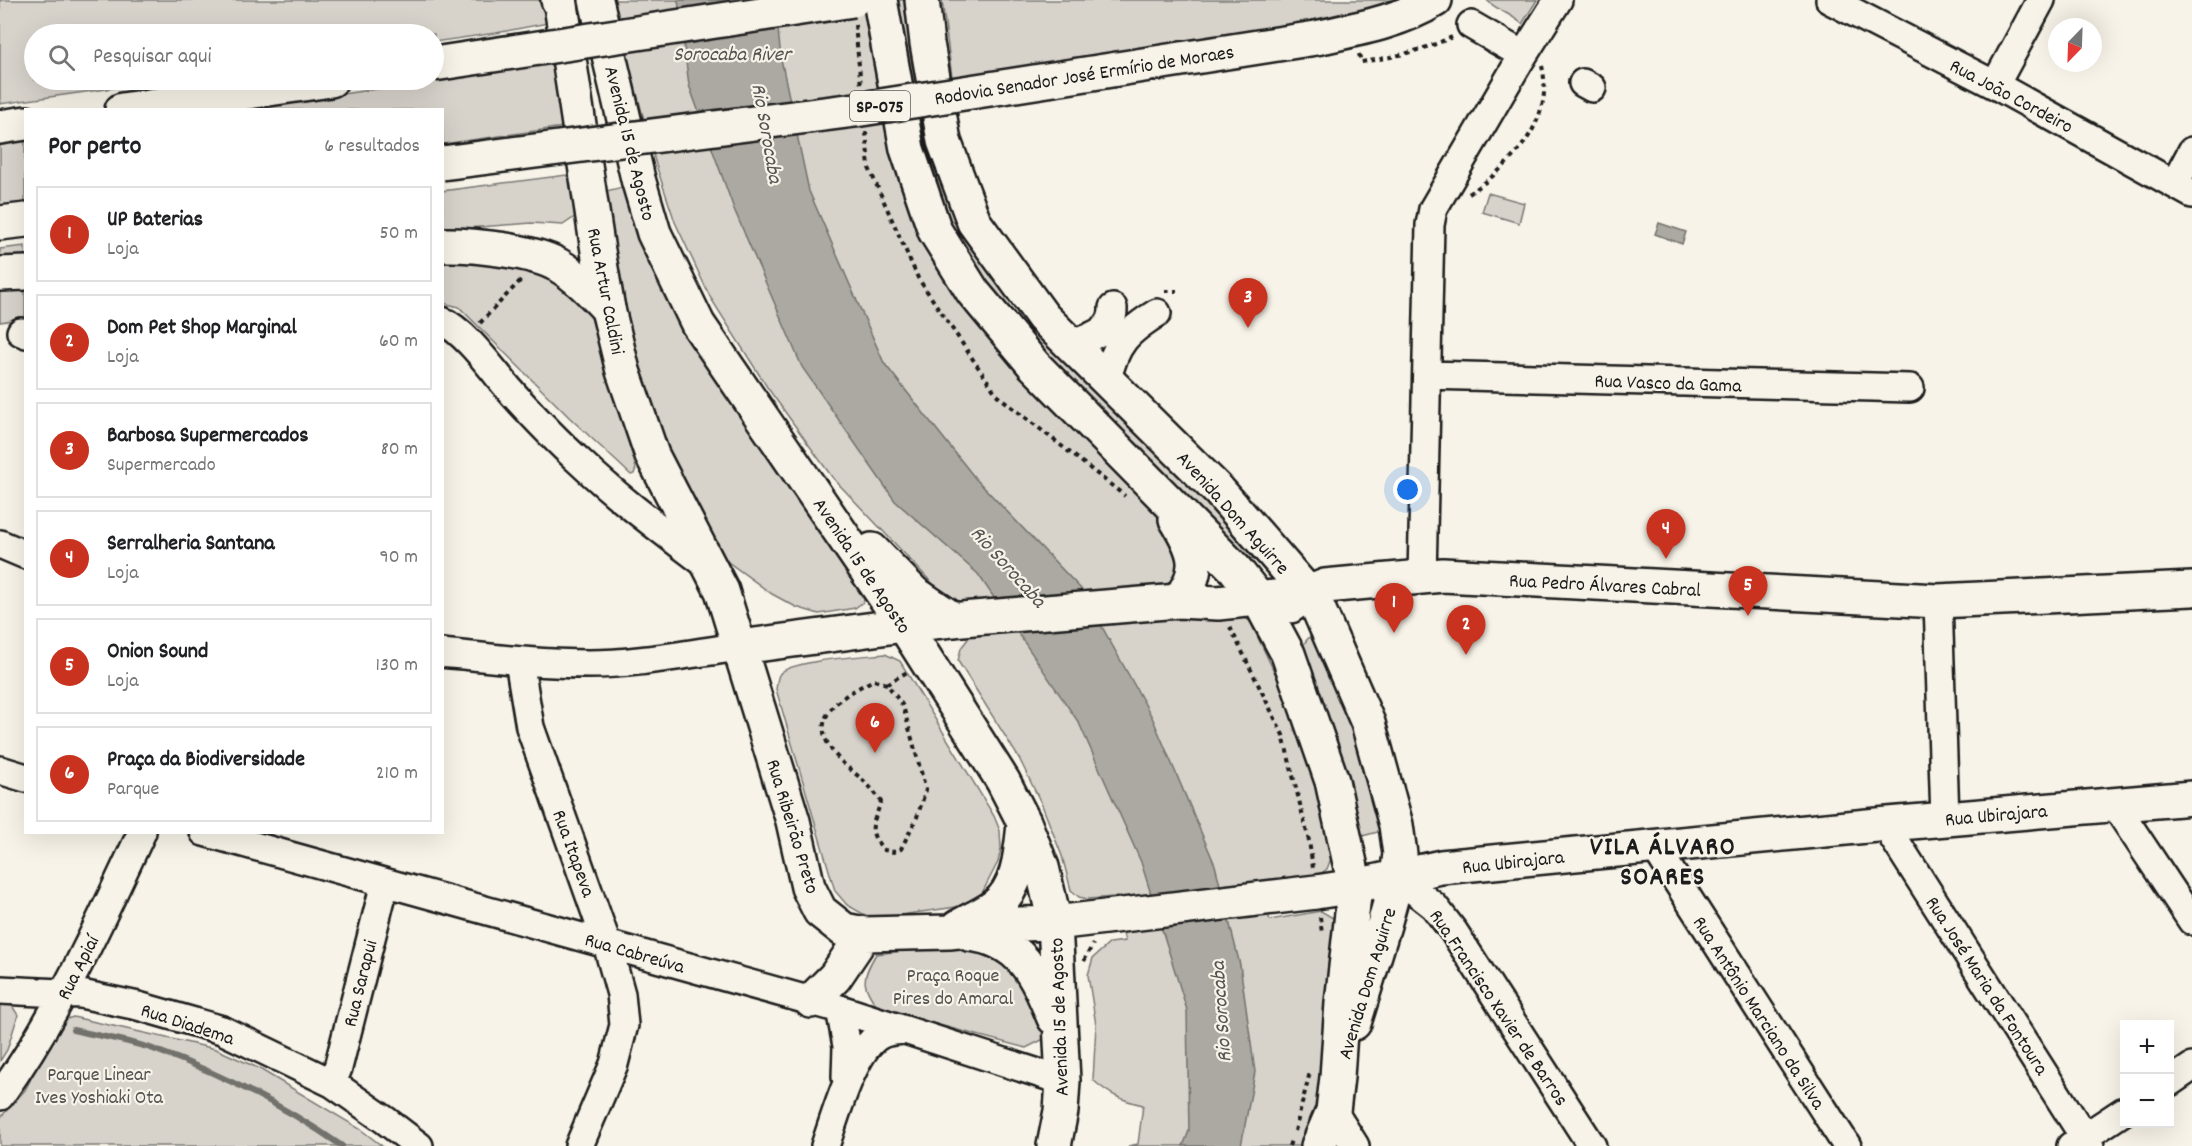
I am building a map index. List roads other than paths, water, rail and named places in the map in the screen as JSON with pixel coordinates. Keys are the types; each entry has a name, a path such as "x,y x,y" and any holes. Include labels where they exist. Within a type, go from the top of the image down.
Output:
{"main road":[{"name":"Rua Artur Caldini","path":"558,0 561,5 586,184 608,309 623,370 652,455 722,591 740,647"},
{"name":"Avenida 15 de Agosto","path":"596,0 654,232 698,324 904,625 1003,781 1024,822 1042,867 1071,921 1060,1030 1063,1081 1061,1111 1054,1146"},
{"name":"Avenida Dom Aguirre","path":"880,0 907,149 935,231 973,292 1145,497 1236,569 1258,598 1288,654 1332,780 1355,886 1342,1003 1325,1071 1332,1111 1318,1146"},
{"name":"Avenida Dom Aguirre","path":"922,0 944,141 974,222 1043,317 1219,491 1308,593 1318,608 1368,723 1396,825 1400,854 1397,877 1325,1071"},
{"name":"Rodovia Senador José Ermírio de Moraes","path":"444,163 855,110 1316,38 1405,15 1435,0"},
{"path":"444,63 854,11"},
{"path":"136,108 261,90"},
{"path":"0,127 24,123"},
{"path":"0,223 24,220"},
{"path":"444,245 507,251 557,264 570,273 608,309"},
{"path":"0,274 24,273"},
{"path":"815,493 914,593 958,620"},
{"path":"1145,497 1186,538 1196,568 1188,589 1171,602"},
{"name":"Rua Pedro Álvares Cabral","path":"1288,654 1280,623 1282,616 1288,608 1308,593 1325,586 1443,575 1938,601 2192,589"},
{"name":"Rua Pedro Álvares Cabral","path":"958,620 1171,602 1218,603 1308,593"},
{"path":"740,647 958,620"},
{"name":"Rua Ribeirão Preto","path":"740,647 793,821 808,887 820,911 844,930 864,934 949,932 1071,921"},
{"name":"Rua Ubirajara","path":"1071,921 1355,886 1441,867 1888,824 2192,798"},
{"path":"949,932 995,906 1005,897 1013,882 1024,822"},
{"path":"949,932 981,935 1009,946 1039,983 1060,1030"},
{"path":"826,1005 835,977 864,934"}],"street":[{"path":"1422,577 1430,225 1433,209 1558,0"},
{"name":"Rua João Cordeiro","path":"1830,0 1995,85 2183,188"},
{"path":"1995,85 2041,0"},
{"path":"1471,25 1528,47"},
{"path":"2183,188 2192,151"},
{"path":"1070,345 1110,325 1113,321 1113,308"},
{"path":"1107,380 1110,363 1119,344 1132,329 1157,313"},
{"name":"Rua Artur Caldini","path":"444,322 450,324 465,339 517,398 580,462 648,520 710,567"},
{"name":"Rua Vasco da Gama","path":"1427,375 1910,388"},
{"path":"0,544 24,554"},
{"path":"1938,601 1945,819"},
{"path":"444,653 519,661 589,664 615,663 740,647"},
{"name":"Rua Itapeva","path":"519,661 530,727 607,944 621,994 624,1025 614,1064 579,1146"},
{"path":"0,770 24,777"},
{"path":"2115,805 2192,921"},
{"name":"Rua José Maria da Fontoura","path":"1888,824 1893,837 2082,1143"},
{"name":"Rua Apiaí","path":"0,1096 21,1067 65,993 141,834"},
{"name":"Rua Cabreúva","path":"211,834 826,1005 1063,1081"},
{"name":"Rua Antônio Marciano da Silva","path":"1655,847 1847,1146"},
{"name":"Rua Francisco Xavier de Barros","path":"1397,877 1434,906 1454,932 1592,1146"},
{"name":"Rua Sarapui","path":"332,1083 338,1068 385,883"},
{"name":"Rua Diadema","path":"0,990 81,994 138,1006 222,1030 332,1083 419,1146"},
{"path":"826,1005 847,1046 846,1087"},
{"path":"825,1146 846,1087 862,1052 882,1034 905,1030"},
{"path":"2174,1079 2192,1067"},
{"path":"1332,1111 1355,1146"},
{"path":"2082,1143 2120,1114"}],"water":[{"name":"Sorocaba River","path":"678,0 775,0 781,59 809,191 884,363 975,478 1081,589 1152,717 1215,865 1240,965 1255,1072 1241,1146 1183,1146 1189,1131 1187,1010 1141,862 1079,723 978,574 895,501 802,367 734,209 689,85"},
{"path":"1659,223 1686,232 1682,244 1655,234"}],"waterway":[{"path":"73,1030 143,1046 178,1058 274,1104 342,1146"}],"place":[{"name":"Barbosa Supermercados","path":"1248,328"},
{"name":"Serralheria Santana","path":"1666,559"},
{"name":"Onion Sound","path":"1748,616"},
{"name":"UP Baterias","path":"1394,633"},
{"name":"Dom Pet Shop Marginal","path":"1466,655"},
{"name":"Praça da Biodiversidade","path":"875,753"}],"district":[{"name":"VILA ÁLVARO SOARES","path":"1663,860"}],"water label":[{"name":"Rio Sorocaba","path":"768,133"},
{"name":"Rio Sorocaba","path":"1009,566"},
{"name":"Rio Sorocaba","path":"1220,1012"}],"park label":[{"name":"Praça Roque Pires do Amaral","path":"953,986"},
{"name":"Parque Linear Ives Yoshiaki Ota","path":"99,1084"}]}
